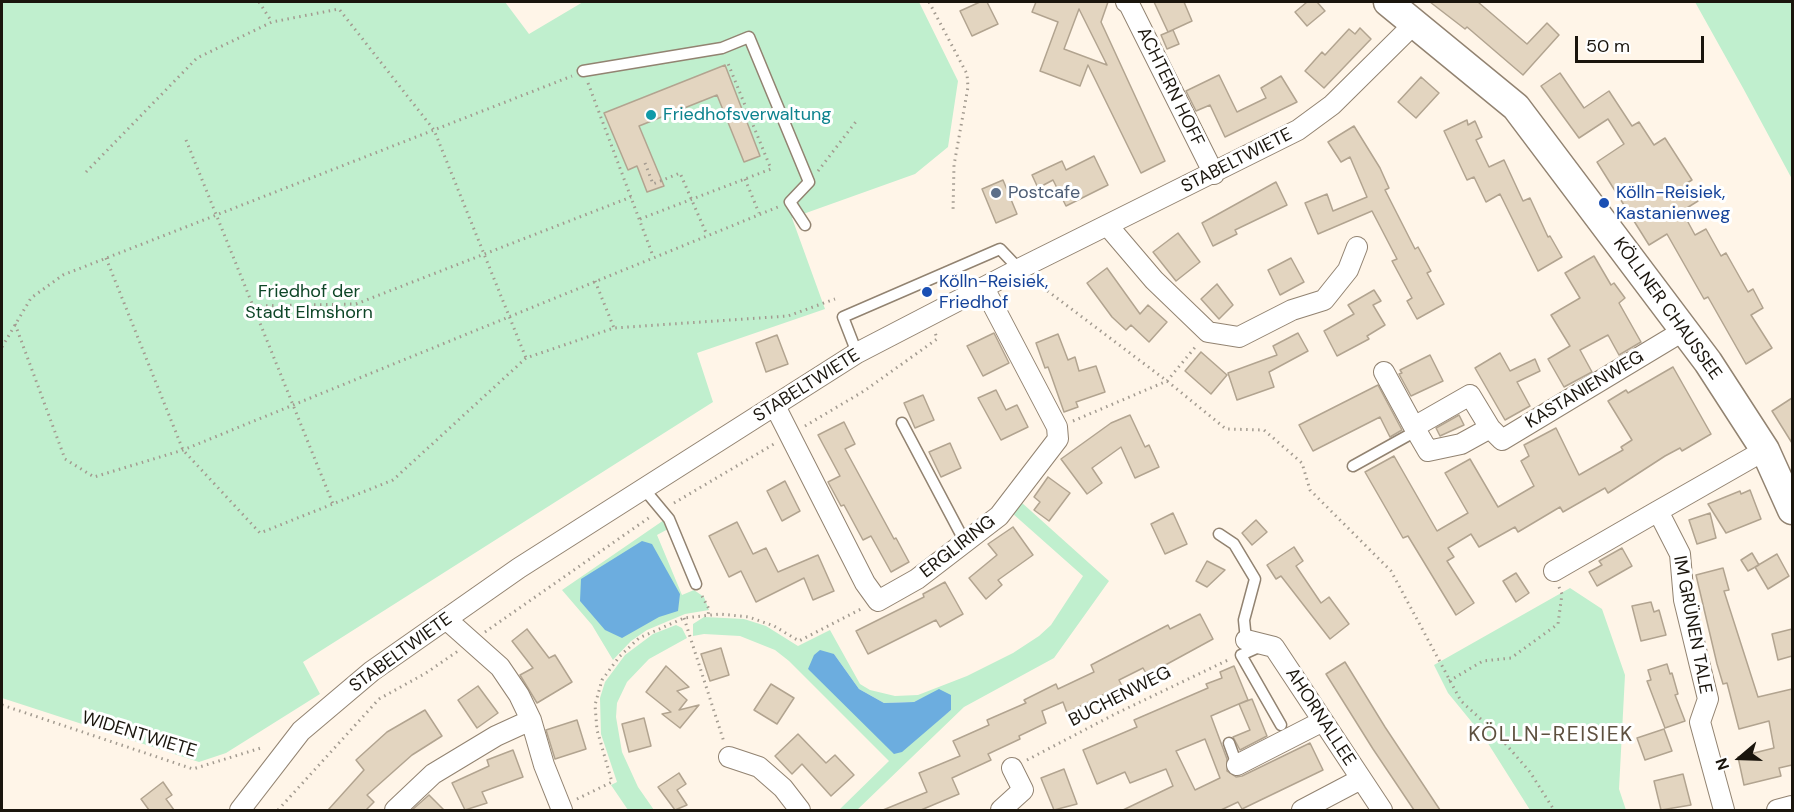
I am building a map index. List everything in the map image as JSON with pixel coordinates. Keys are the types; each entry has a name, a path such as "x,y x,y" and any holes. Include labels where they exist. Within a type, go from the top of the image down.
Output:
{"street":[{"name":"ACHTERN HOFF","path":"1126,2 1214,174"},
{"name":"KÖLLNER CHAUSSEE","path":"1388,2 1516,107 1708,363 1765,450 1792,510"},
{"name":"STABELTWIETE","path":"240,810 301,731 372,671 519,568 857,353 1019,269 1214,174 1298,130 1332,105 1415,22"},
{"path":"1108,226 1154,280 1208,332 1239,337 1292,310 1324,300 1348,270 1357,247"},
{"path":"984,288 1057,427"},
{"name":"KASTANIENWEG","path":"1490,428 1502,440 1683,331"},
{"path":"1384,372 1415,429 1428,451 1461,444 1490,428 1470,395 1415,429"},
{"path":"775,406 865,583 878,601"},
{"name":"ERGLIRING","path":"878,601 917,579 966,544 999,516 1058,439 1057,427"},
{"path":"1554,571 1765,450"},
{"name":"IM GRÜNEN TALE","path":"1658,512 1680,554 1684,600 1708,699 1700,722 1724,810"},
{"path":"446,619 500,667 519,695 531,720 544,765 561,809"},
{"name":"AHORNALLEE","path":"1251,647 1274,647 1382,810"},
{"path":"395,810 433,774 496,736 531,720"},
{"path":"1237,765 1323,721"},
{"path":"729,757 759,767 783,788 800,810"},
{"path":"1001,810 1023,790 1012,768"},
{"path":"1302,810 1361,779"},
{"path":"1777,810 1792,806"}],"lane":[{"path":"583,71 722,48 749,37 809,182 790,202 805,225"},
{"path":"857,353 843,318 1000,249 1019,269"},
{"path":"902,423 966,544"},
{"path":"1353,466 1415,429"},
{"path":"644,489 675,530 696,584"},
{"path":"1219,534 1234,544 1255,579 1244,620 1251,647 1281,725"},
{"path":"1229,743 1237,765"}],"path":[{"path":"259,2 272,22"},
{"path":"929,2 967,74 968,87 954,165 953,212"},
{"path":"86,172 196,58 272,22 339,9 434,130 526,358"},
{"path":"639,219 771,169 722,48"},
{"path":"2,347 31,298 63,275 583,71 654,257"},
{"path":"809,182 858,119"},
{"path":"186,140 218,214 333,504"},
{"path":"645,163 653,184 680,173 707,235"},
{"path":"745,179 759,214"},
{"path":"254,306 356,304 631,197"},
{"path":"15,324 65,459 94,477 183,450 790,202"},
{"path":"106,258 183,450 260,533 393,480 526,358 614,328 788,316 835,299"},
{"path":"1019,269 1167,381 1226,429 1264,430 1302,463 1310,490 1390,571 1461,701 1496,733 1530,772 1554,810"},
{"path":"595,281 614,328"},
{"path":"278,810 379,699 426,673 662,510 864,392 937,339 931,316"},
{"path":"1057,427 1167,381 1208,332"},
{"path":"1449,681 1483,661 1511,658 1558,624 1562,594 1554,571"},
{"path":"696,584 709,609 708,615"},
{"path":"561,809 612,782 597,730 595,705 602,680 619,657 639,639 684,618 708,615 749,617 774,626 799,641 878,601"},
{"path":"684,618 729,757"},
{"name":"BUCHENWEG","path":"1012,768 1251,647"},
{"name":"WIDENTWIETE","path":"2,705 193,769 246,754 301,731"}],"green space":[{"name":"Friedhof der Stadt Elmshorn","path":"2,2 505,2 529,34 583,2 919,2 958,81 948,147 915,174 792,218 825,309 697,353 713,402 303,662 320,694 226,753 199,762 2,698"},
{"path":"1695,2 1792,2 1792,179 1743,88"},
{"path":"1021,502 1109,581 1054,658 964,707 857,810 839,810 889,761 789,661 775,650 740,636 704,634 693,636 693,624 704,617 744,619 766,626 798,646 830,630 860,684 870,690 895,696 918,695 967,676 1013,653 1039,636 1051,625 1083,576 1012,513","holes":["834,654 859,689 884,703 914,702 939,690 951,710 926,730 808,669"]},
{"path":"664,520 668,529 657,535 682,595 694,590 704,597 709,610 685,614 647,630 631,641 613,660 592,625 562,590"},
{"path":"1570,588 1602,609 1625,675 1619,789 1626,810 1530,810 1484,737 1448,693 1434,665"},
{"path":"676,625 682,628 687,638 649,659 627,682 617,703 616,717 622,752 638,787 654,810 628,810 611,785 617,782 601,734 600,698 605,682 625,655 653,634"}],"water":[{"path":"642,541 652,544 680,594 678,611 659,617 622,638 605,630 580,601 581,579"},
{"path":"820,650 834,654 859,689 884,703 914,702 939,689 951,695 951,710 902,752 894,754 808,669 814,655"}],"building":[{"path":"980,2 987,2 998,24 972,36 960,11"},
{"path":"1036,2 1108,2 1101,22 1165,161 1141,173 1088,65 1080,86 1040,71 1058,22 1032,12","holes":["1079,9 1107,65 1064,49"]},
{"path":"1154,2 1184,2 1192,21 1168,32"},
{"path":"1307,2 1317,2 1325,11 1307,26 1295,12"},
{"path":"1430,2 1478,2 1527,44 1547,23 1559,35 1523,75 1467,27 1465,29"},
{"path":"1360,28 1371,39 1324,88 1305,71 1322,52 1325,55 1349,29 1355,34"},
{"path":"1173,30 1179,44 1167,49 1161,35"},
{"name":"Friedhofsverwaltung","path":"725,65 760,156 744,162 717,95 639,126 664,186 647,192 637,166 628,170 604,113"},
{"path":"1560,73 1584,108 1609,91 1632,126 1639,122 1654,145 1665,138 1692,180 1687,183 1698,201 1682,211 1695,235 1706,229 1721,256 1726,253 1748,292 1753,289 1763,308 1751,315 1772,348 1746,364 1708,297 1704,299 1667,234 1649,245 1597,162 1624,144 1608,119 1579,138 1541,86"},
{"path":"1219,75 1237,112 1266,98 1261,88 1281,76 1297,102 1225,137 1210,105 1196,111 1186,91"},
{"path":"1421,77 1439,93 1416,118 1398,102"},
{"path":"1467,120 1468,125 1475,121 1482,137 1476,140 1489,167 1504,160 1523,201 1530,198 1548,237 1550,236 1562,257 1538,271 1500,194 1486,202 1474,177 1467,180 1444,131"},
{"path":"1354,126 1380,168 1389,188 1385,190 1415,249 1418,247 1431,271 1427,273 1444,304 1417,319 1407,301 1412,298 1392,261 1397,259 1372,211 1318,234 1305,203 1327,194 1333,211 1367,197 1350,157 1341,162 1328,142"},
{"path":"1094,156 1108,185 1066,206 1053,180 1038,188 1032,175 1062,161 1066,170"},
{"path":"1003,180 1017,214 996,223 982,189"},
{"path":"1276,182 1287,205 1235,230 1237,234 1213,246 1202,223"},
{"path":"1178,233 1200,262 1176,281 1153,252"},
{"path":"1594,256 1611,285 1614,283 1625,298 1619,303 1641,342 1619,355 1608,335 1580,350 1592,372 1564,387 1548,359 1570,346 1551,315 1580,298 1565,273"},
{"path":"1291,258 1304,282 1280,295 1268,270"},
{"path":"1107,268 1140,314 1148,305 1167,322 1149,342 1131,325 1126,330 1112,317 1087,283"},
{"path":"1217,284 1233,305 1219,319 1201,299"},
{"path":"1374,290 1381,301 1373,305 1385,325 1367,336 1369,339 1337,356 1324,331 1354,314 1348,305"},
{"path":"994,333 1009,363 983,376 967,346"},
{"path":"1298,333 1308,351 1269,372 1274,387 1237,400 1228,373 1277,355 1273,346"},
{"path":"1058,334 1068,360 1075,357 1079,371 1096,366 1105,392 1076,402 1078,407 1064,412 1048,367 1045,368 1036,343"},
{"path":"777,335 788,364 766,372 756,343"},
{"path":"1201,352 1227,375 1211,394 1185,371"},
{"path":"1500,353 1510,371 1535,359 1540,371 1517,382 1530,406 1505,420 1475,368"},
{"path":"1430,355 1443,381 1411,396 1399,374 1402,373 1400,370"},
{"path":"1673,367 1711,434 1682,451 1680,448 1665,456 1608,493 1605,488 1563,512 1560,507 1518,532 1515,527 1479,547 1471,534 1448,548 1454,557 1447,561 1474,603 1456,615 1408,536 1403,538 1365,472 1394,456 1437,531 1468,513 1445,473 1470,459 1498,507 1534,486 1521,461 1529,456 1524,445 1556,428 1579,475 1623,450 1621,447 1632,440 1608,401 1626,390 1628,393"},
{"path":"1378,385 1402,430 1390,437 1380,417 1313,451 1299,425"},
{"path":"996,390 1006,410 1017,405 1028,427 1001,440 978,398"},
{"path":"923,395 934,420 915,428 904,403"},
{"path":"1792,398 1792,443 1772,411"},
{"path":"1130,415 1145,447 1149,445 1159,467 1135,478 1121,447 1092,468 1102,483 1087,494 1061,459 1111,423"},
{"path":"1459,415 1464,425 1440,436 1436,428"},
{"path":"844,422 855,444 845,449 909,562 891,572 871,536 863,540 844,505 841,506 828,482 840,476 818,435"},
{"path":"950,443 961,468 941,477 929,452"},
{"path":"1048,477 1070,493 1049,521 1034,510 1040,502 1034,497"},
{"path":"785,481 800,511 782,521 767,491"},
{"path":"1750,490 1761,519 1726,533 1708,504 1740,491 1741,494"},
{"path":"1173,513 1187,544 1165,554 1151,524"},
{"path":"1710,513 1716,538 1697,544 1689,520"},
{"path":"1256,520 1267,532 1252,545 1242,533"},
{"path":"737,522 753,554 766,548 778,572 818,555 834,591 813,600 804,578 756,602 741,571 729,577 709,536"},
{"path":"1013,527 1033,555 998,580 1002,585 986,599 969,578 997,555 988,544"},
{"path":"1294,547 1303,561 1296,566 1321,603 1329,597 1349,624 1330,639 1281,576 1276,579 1267,565"},
{"path":"1622,548 1632,566 1597,586 1589,572 1602,565 1599,561"},
{"path":"1752,553 1759,565 1748,571 1741,560"},
{"path":"1777,554 1789,576 1768,589 1755,567"},
{"path":"1207,561 1225,570 1207,587 1196,581"},
{"path":"1723,568 1729,590 1724,591 1758,697 1792,689 1792,765 1779,768 1781,776 1744,785 1738,757 1774,748 1769,721 1739,729 1727,683 1723,684 1717,664 1696,575"},
{"path":"1516,573 1529,593 1516,602 1503,581"},
{"path":"945,582 963,614 940,627 936,620 868,654 856,631 924,597 923,594"},
{"path":"1651,602 1654,612 1659,610 1666,635 1641,641 1632,606"},
{"path":"1200,614 1213,639 1147,675 1143,668 1119,680 1124,690 1107,698 1105,694 1067,713 1063,702 1042,711 1046,723 1019,736 1020,739 988,754 991,760 952,778 959,794 921,810 883,810 927,792 919,773 960,756 953,741 989,725 987,720 1026,703 1024,700 1056,684 1058,689 1094,672 1091,665 1168,625 1170,629"},
{"path":"527,629 549,658 555,655 572,682 537,703 520,675 533,668 512,641"},
{"path":"1792,629 1792,656 1778,660 1772,634"},
{"path":"721,648 729,675 710,681 701,654"},
{"path":"1345,662 1440,810 1414,810 1373,749 1326,674"},
{"path":"1667,664 1670,674 1672,673 1678,694 1675,695 1685,721 1665,728 1647,681 1651,680 1648,670"},
{"path":"666,666 689,687 677,691 687,700 679,710 699,705 680,728 662,714 671,712 646,692"},
{"path":"1234,666 1248,700 1211,716 1227,759 1227,771 1236,777 1242,776 1310,743 1323,770 1242,809 1238,802 1221,810 1123,810 1173,786 1166,769 1130,783 1125,772 1097,784 1083,750 1137,727 1134,720 1208,688 1206,684 1222,678 1220,672","holes":["1205,739 1220,778 1195,790 1176,751"]},
{"path":"771,684 794,698 777,724 754,710"},
{"path":"478,686 498,713 477,728 458,700"},
{"path":"1252,699 1267,736 1240,750 1233,737 1250,730 1239,704"},
{"path":"425,710 442,736 412,755 367,795 374,802 366,810 328,810 364,770 356,760 387,732"},
{"path":"644,718 651,746 629,752 622,724"},
{"path":"577,720 586,749 555,759 546,730"},
{"path":"1664,729 1672,751 1645,760 1637,738"},
{"path":"798,734 826,763 835,755 854,775 831,796 802,764 792,774 775,756"},
{"path":"513,750 523,777 482,792 487,803 465,810 452,783 489,766 487,760"},
{"path":"1064,769 1077,804 1054,810 1041,778"},
{"path":"679,773 686,784 677,790 687,805 675,810 658,787"},
{"path":"1683,774 1691,805 1661,810 1654,781"},
{"path":"163,782 172,795 166,799 174,810 149,810 141,799"},
{"path":"429,795 444,810 412,810"}],"place":[{"name":"Friedhofsverwaltung","path":"651,115"},
{"name":"Postcafe","path":"996,193"},
{"name":"Kölln-Reisiek, Kastanienweg","path":"1604,203"},
{"name":"Kölln-Reisiek, Friedhof","path":"927,292"}],"district":[{"name":"KÖLLN-REISIEK","path":"1551,735"}]}
